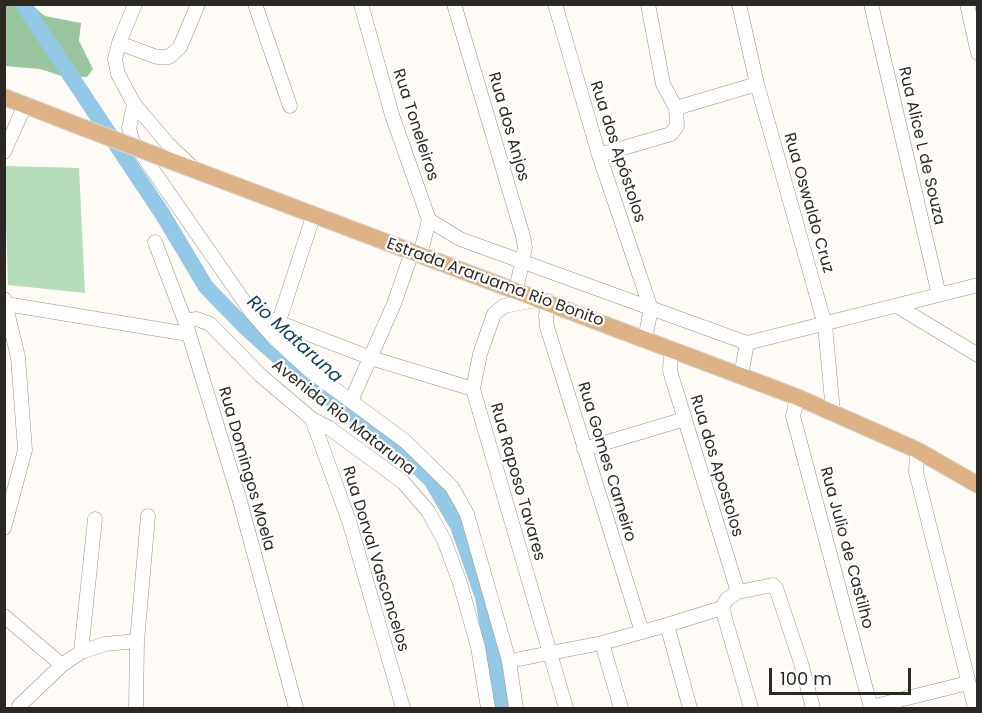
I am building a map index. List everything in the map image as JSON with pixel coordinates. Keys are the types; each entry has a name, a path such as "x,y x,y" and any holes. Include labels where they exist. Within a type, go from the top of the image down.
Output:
{"main road":[{"name":"Estrada Araruama Rio Bonito","path":"4,98 416,254 546,300 797,397 917,450 978,485"}],"street":[{"path":"135,4 115,59 118,74 134,104 168,144 196,170"},
{"path":"119,43 157,57 169,57 180,47 198,4"},
{"path":"255,4 290,106"},
{"name":"Rua Toneleiros","path":"361,4 392,115 429,220"},
{"name":"Rua dos Anjos","path":"454,4 523,236 525,248 516,290"},
{"name":"Rua dos Apóstolos","path":"555,4 599,155 651,309 645,339"},
{"path":"599,155 671,134 677,126 676,108 663,84 648,4"},
{"name":"Rua Oswaldo Cruz","path":"739,4 758,84 825,325 833,412"},
{"name":"Rua Alice L de Souza","path":"871,4 939,295"},
{"path":"967,4 978,53"},
{"path":"676,108 758,84"},
{"path":"134,104 129,128 132,140 252,313 273,337 310,371 413,449 452,487 467,514 509,661 516,708"},
{"path":"4,152 8,133 25,105"},
{"path":"273,337 280,322 314,214"},
{"path":"351,401 429,220 460,239 747,343 978,285"},
{"name":"Rua Domingos Moela","path":"155,242 186,327 238,494 296,708"},
{"name":"Rua Raposo Tavares","path":"546,300 504,306 494,314 480,354 473,389 566,708"},
{"name":"Rua Gomes Carneiro","path":"546,300 548,327 642,632"},
{"path":"4,528 10,491 25,450 23,401 10,344 5,301"},
{"name":"Avenida Rio Mataruna","path":"5,301 186,327 196,319 210,324 260,375 312,419 329,428 403,482 428,511 444,540 460,583 478,647 489,708"},
{"path":"897,306 978,355"},
{"path":"252,313 371,358 473,389"},
{"path":"741,375 747,343"},
{"name":"Rua dos Apostolos","path":"671,349 670,371 738,592"},
{"name":"Rua Julio de Castilho","path":"797,397 793,416 871,708"},
{"name":"Rua Dorval Vasconcelos","path":"312,419 349,520 403,708"},
{"path":"584,449 685,419"},
{"path":"917,450 916,472 975,708"},
{"path":"136,708 136,641 148,516"},
{"path":"81,652 95,519"},
{"path":"509,661 602,643 668,625 722,608 727,599 738,592 768,585 776,588 813,708"},
{"path":"722,608 751,708"},
{"path":"4,616 62,665"},
{"path":"668,625 690,708"},
{"path":"19,706 62,665 81,652 105,644 136,641"},
{"path":"602,643 621,708"},
{"path":"871,708 968,683"}],"green space":[{"path":"30,4 45,16 81,23 79,41 93,69 87,77 62,76 40,69 5,66 5,5"},
{"path":"4,166 79,168 85,293 8,285"}],"waterway":[{"name":"Rio Mataruna","path":"23,4 163,215 206,287 246,328 308,383 389,440 431,480 458,526 483,597 501,708"}]}
